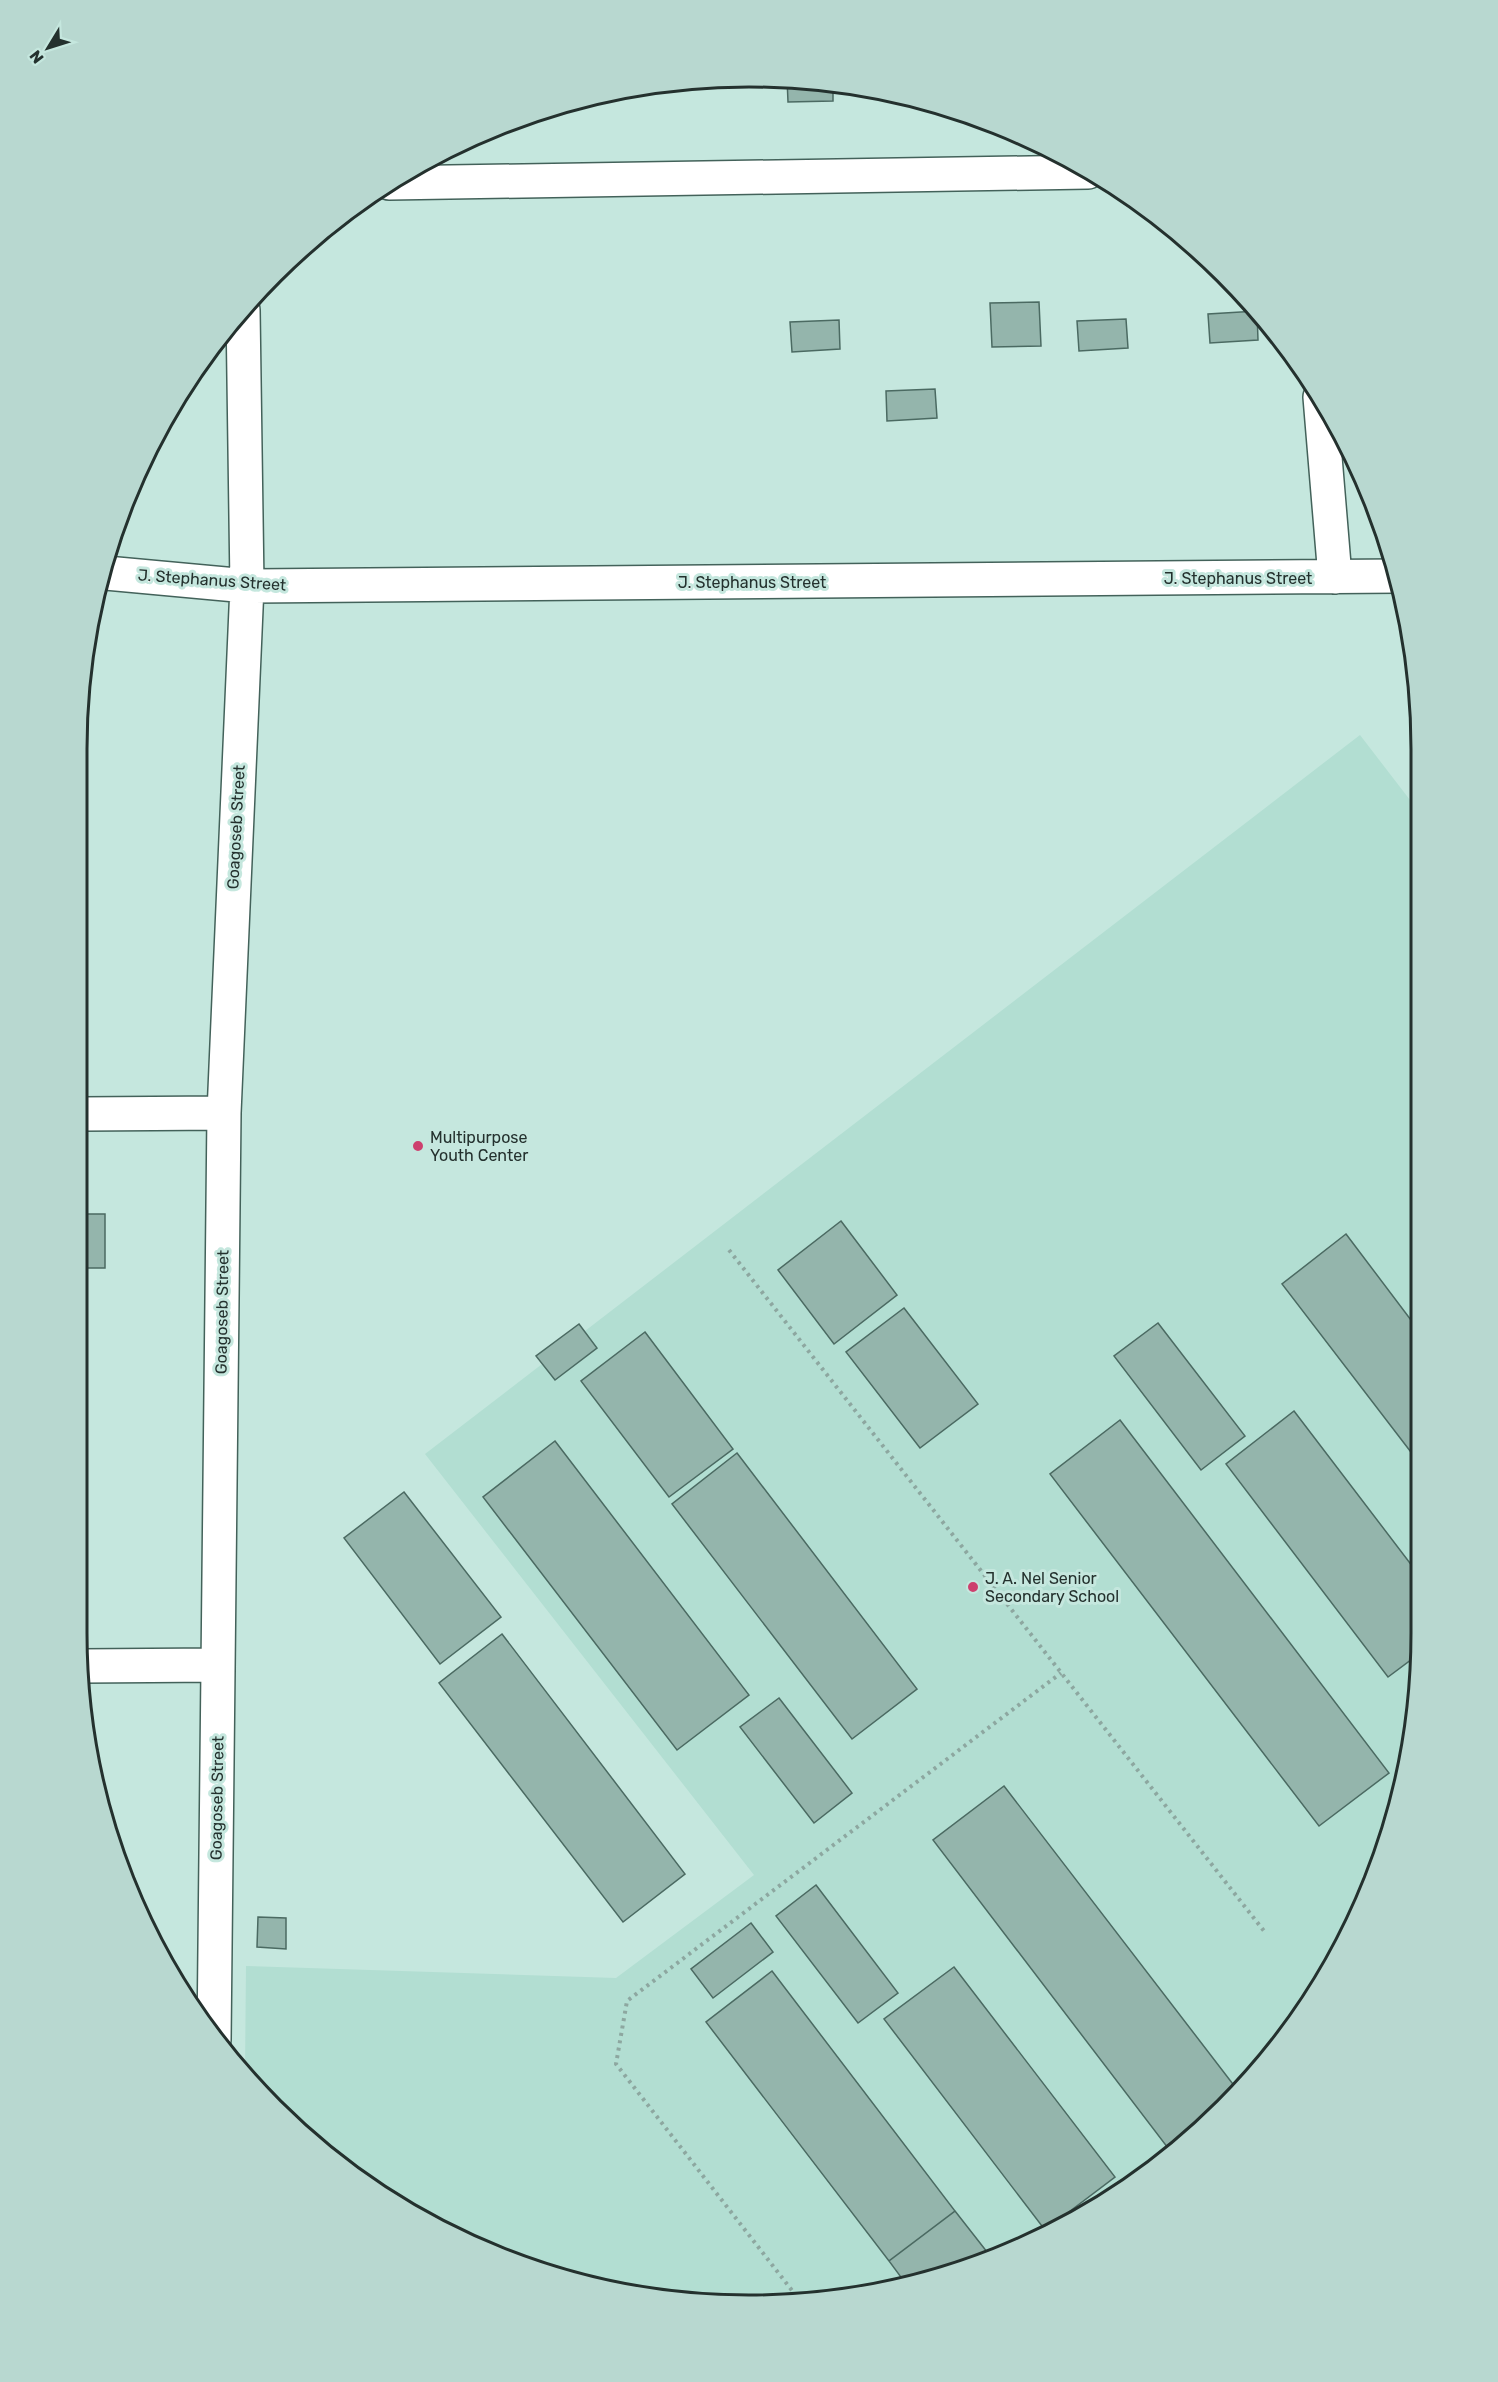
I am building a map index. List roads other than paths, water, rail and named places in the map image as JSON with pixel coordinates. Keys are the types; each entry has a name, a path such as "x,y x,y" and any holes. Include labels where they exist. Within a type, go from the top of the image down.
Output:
{"street":[{"path":"407,183 1073,172"},
{"name":"Goagoseb Street","path":"214,2022 224,1113 247,586 243,323"},
{"path":"1322,418 1335,577"},
{"name":"J. Stephanus Street","path":"111,573 247,586 1387,576"},
{"path":"87,1114 224,1113"},
{"path":"88,1666 218,1665"}],"place":[{"name":"Multipurpose Youth Center","path":"418,1146"},
{"name":"J. A. Nel Senior Secondary School","path":"973,1587"}]}
